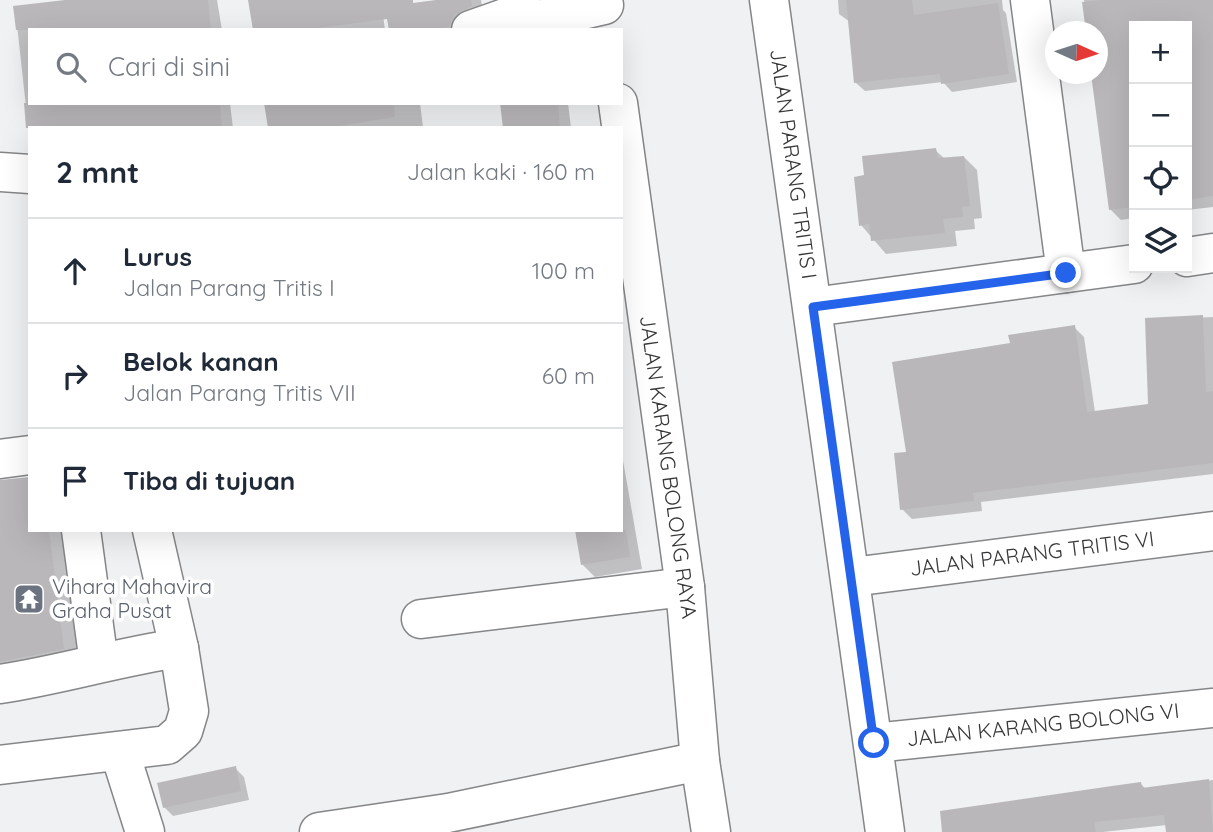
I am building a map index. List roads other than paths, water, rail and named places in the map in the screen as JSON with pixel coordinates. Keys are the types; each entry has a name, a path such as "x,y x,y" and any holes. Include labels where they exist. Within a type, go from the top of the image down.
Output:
{"street":[{"name":"JALAN PARANG TRITIS I","path":"769,0 852,577 885,832"},
{"path":"1030,0 1066,273"},
{"path":"475,28 516,6 538,20 605,11"},
{"name":"JALAN KARANG BOLONG RAYA","path":"618,105 621,126"},
{"name":"JALAN KARANG BOLONG RAYA","path":"623,139 685,587 700,761 711,832"},
{"path":"0,172 28,174"},
{"path":"1192,256 1213,253"},
{"path":"813,307 1129,265"},
{"path":"0,459 28,455"},
{"name":"JALAN PARANG TRITIS VI","path":"852,577 1213,531"},
{"path":"81,532 99,663"},
{"path":"0,765 167,746 183,731 189,711 179,648 152,532"},
{"path":"421,619 685,587"},
{"path":"0,684 179,648"},
{"name":"JALAN KARANG BOLONG VI","path":"874,743 1213,708"},
{"path":"120,752 145,832"},
{"path":"319,832 448,813 700,761"}],"place":[{"name":"Vihara Mahavira Graha Pusat","path":"29,599"}]}
